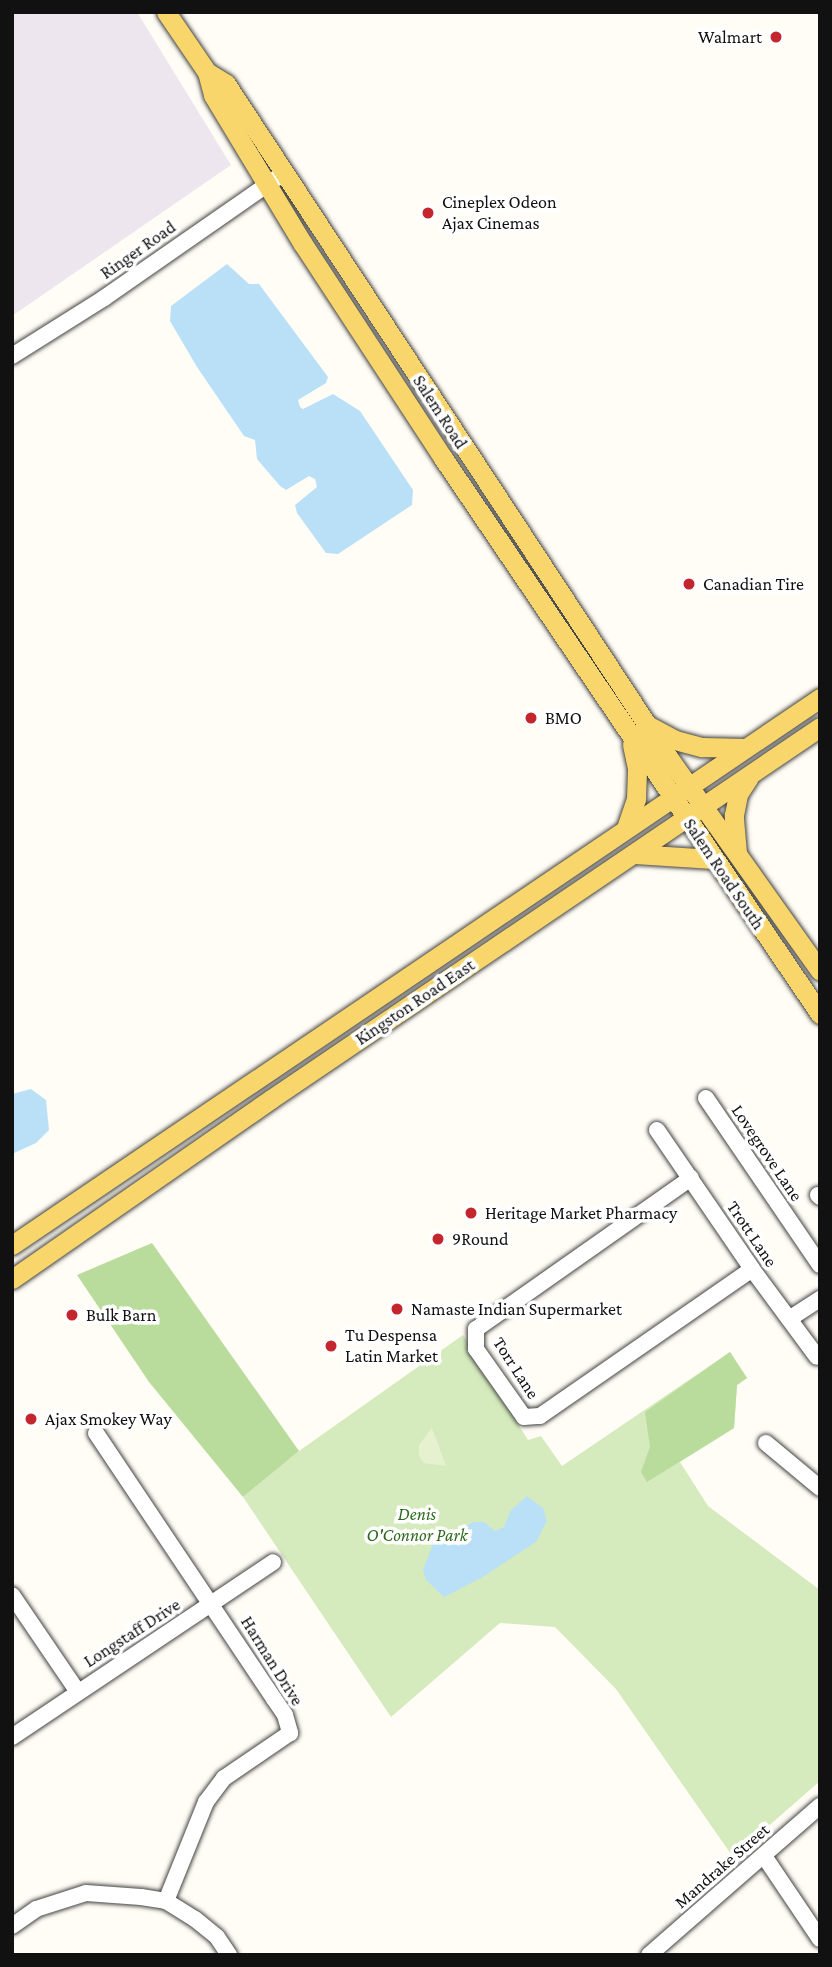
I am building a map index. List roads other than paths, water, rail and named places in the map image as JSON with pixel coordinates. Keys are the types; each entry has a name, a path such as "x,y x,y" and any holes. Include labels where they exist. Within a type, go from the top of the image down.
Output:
{"main road":[{"name":"Salem Road","path":"166,12 207,72 213,95 266,184 450,469 629,734"},
{"name":"Salem Road","path":"207,72 226,84 668,757"},
{"name":"Kingston Road East","path":"12,1245 671,796 820,698"},
{"path":"647,725 675,740 702,747 746,748"},
{"name":"Kingston Road East","path":"12,1279 271,1099 820,727"},
{"path":"626,828 636,799 638,768 629,734"},
{"name":"Salem Road South","path":"629,734 820,1014"},
{"name":"Salem Road South","path":"668,757 820,971"},
{"path":"737,853 734,815 738,794 749,776"},
{"path":"635,854 713,859"}],"street":[{"name":"Ringer Road","path":"12,356 104,298 284,173"},
{"name":"Lovegrove Lane","path":"706,1098 820,1265"},
{"name":"Trott Lane","path":"657,1130 752,1269 817,1357"},
{"name":"Torr Lane","path":"691,1178 476,1329 476,1349 524,1417 540,1416 752,1269"},
{"path":"789,1319 820,1299"},
{"name":"Harman Drive","path":"96,1433 285,1715 290,1733 224,1778 206,1802 166,1901"},
{"path":"766,1443 820,1488"},
{"name":"Longstaff Drive","path":"12,1737 273,1562"},
{"path":"12,1595 78,1692"},
{"name":"Mandrake Street","path":"649,1955 820,1807"},
{"path":"764,1856 820,1939"},
{"path":"12,1926 36,1909 86,1893 166,1901 217,1937 229,1955"}],"water":[{"path":"227,264 249,284 259,284 328,377 326,383 298,400 300,407 303,409 333,394 360,411 413,490 412,505 338,554 326,553 297,513 295,505 317,487 315,479 309,476 286,490 280,486 257,459 255,440 244,436 197,367 170,321 171,306"},
{"path":"31,1089 46,1100 49,1130 36,1143 12,1154 12,1094"},
{"path":"527,1496 543,1508 547,1521 536,1542 481,1578 444,1597 426,1580 423,1570 433,1544 473,1522 484,1522 495,1531 504,1527 511,1510"}],"place":[{"name":"Walmart","path":"776,37"},
{"name":"Cineplex Odeon Ajax Cinemas","path":"428,213"},
{"name":"Canadian Tire","path":"689,584"},
{"name":"BMO","path":"531,718"},
{"name":"Heritage Market Pharmacy","path":"471,1213"},
{"name":"9Round","path":"438,1239"},
{"name":"Namaste Indian Supermarket","path":"397,1309"},
{"name":"Bulk Barn","path":"72,1315"},
{"name":"Tu Despensa Latin Market","path":"331,1346"},
{"name":"Ajax Smokey Way","path":"31,1419"}],"park label":[{"name":"Denis O'Connor Park","path":"417,1525"}]}
